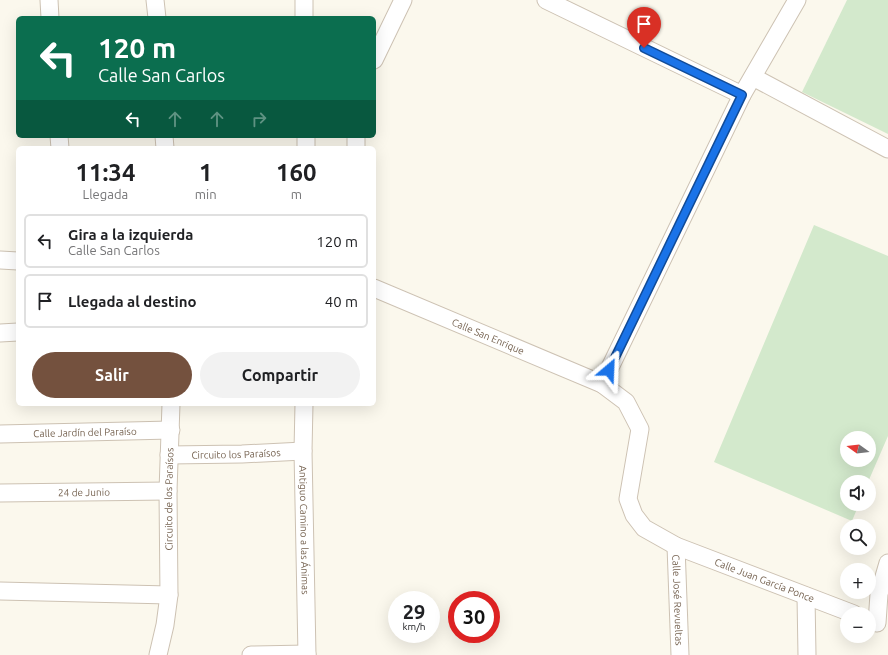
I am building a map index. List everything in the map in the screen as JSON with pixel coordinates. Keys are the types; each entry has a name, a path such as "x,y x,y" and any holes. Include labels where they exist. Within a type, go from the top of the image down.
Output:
{"street":[{"path":"49,0 50,16"},
{"path":"155,0 157,16"},
{"path":"304,0 304,16"},
{"path":"376,56 403,0"},
{"path":"546,0 742,95"},
{"path":"602,384 742,95 797,0"},
{"path":"753,77 888,149"},
{"path":"0,260 16,261"},
{"name":"Calle San Enrique","path":"376,289 602,384 626,402 640,429 628,499 634,515 644,528 676,546"},
{"path":"0,332 16,332"},
{"name":"Circuito de los Paraísos","path":"158,655 165,625 169,595 168,491 171,406"},
{"name":"Antiguo Camino a las Ánimas","path":"304,406 303,451 307,655"},
{"name":"Calle Jardín del Paraíso","path":"0,434 171,430"},
{"name":"Circuito los Paraísos","path":"169,455 303,451"},
{"name":"24 de Junio","path":"0,493 168,491"},
{"name":"Calle Juan García Ponce","path":"676,546 840,609"},
{"name":"Calle José Revueltas","path":"676,546 680,655"},
{"path":"878,623 879,594 888,564"},
{"path":"0,591 169,595"},
{"path":"806,596 807,655"},
{"path":"251,655 307,655"}],"green space":[{"path":"847,0 888,0 888,134 802,92"},
{"path":"814,225 888,256 888,436 876,464 876,431 840,431 840,467 875,467 871,475 840,475 840,511 856,511 853,519 847,519 714,462"}],"route":[{"path":"609,370 742,95 644,48"}]}
